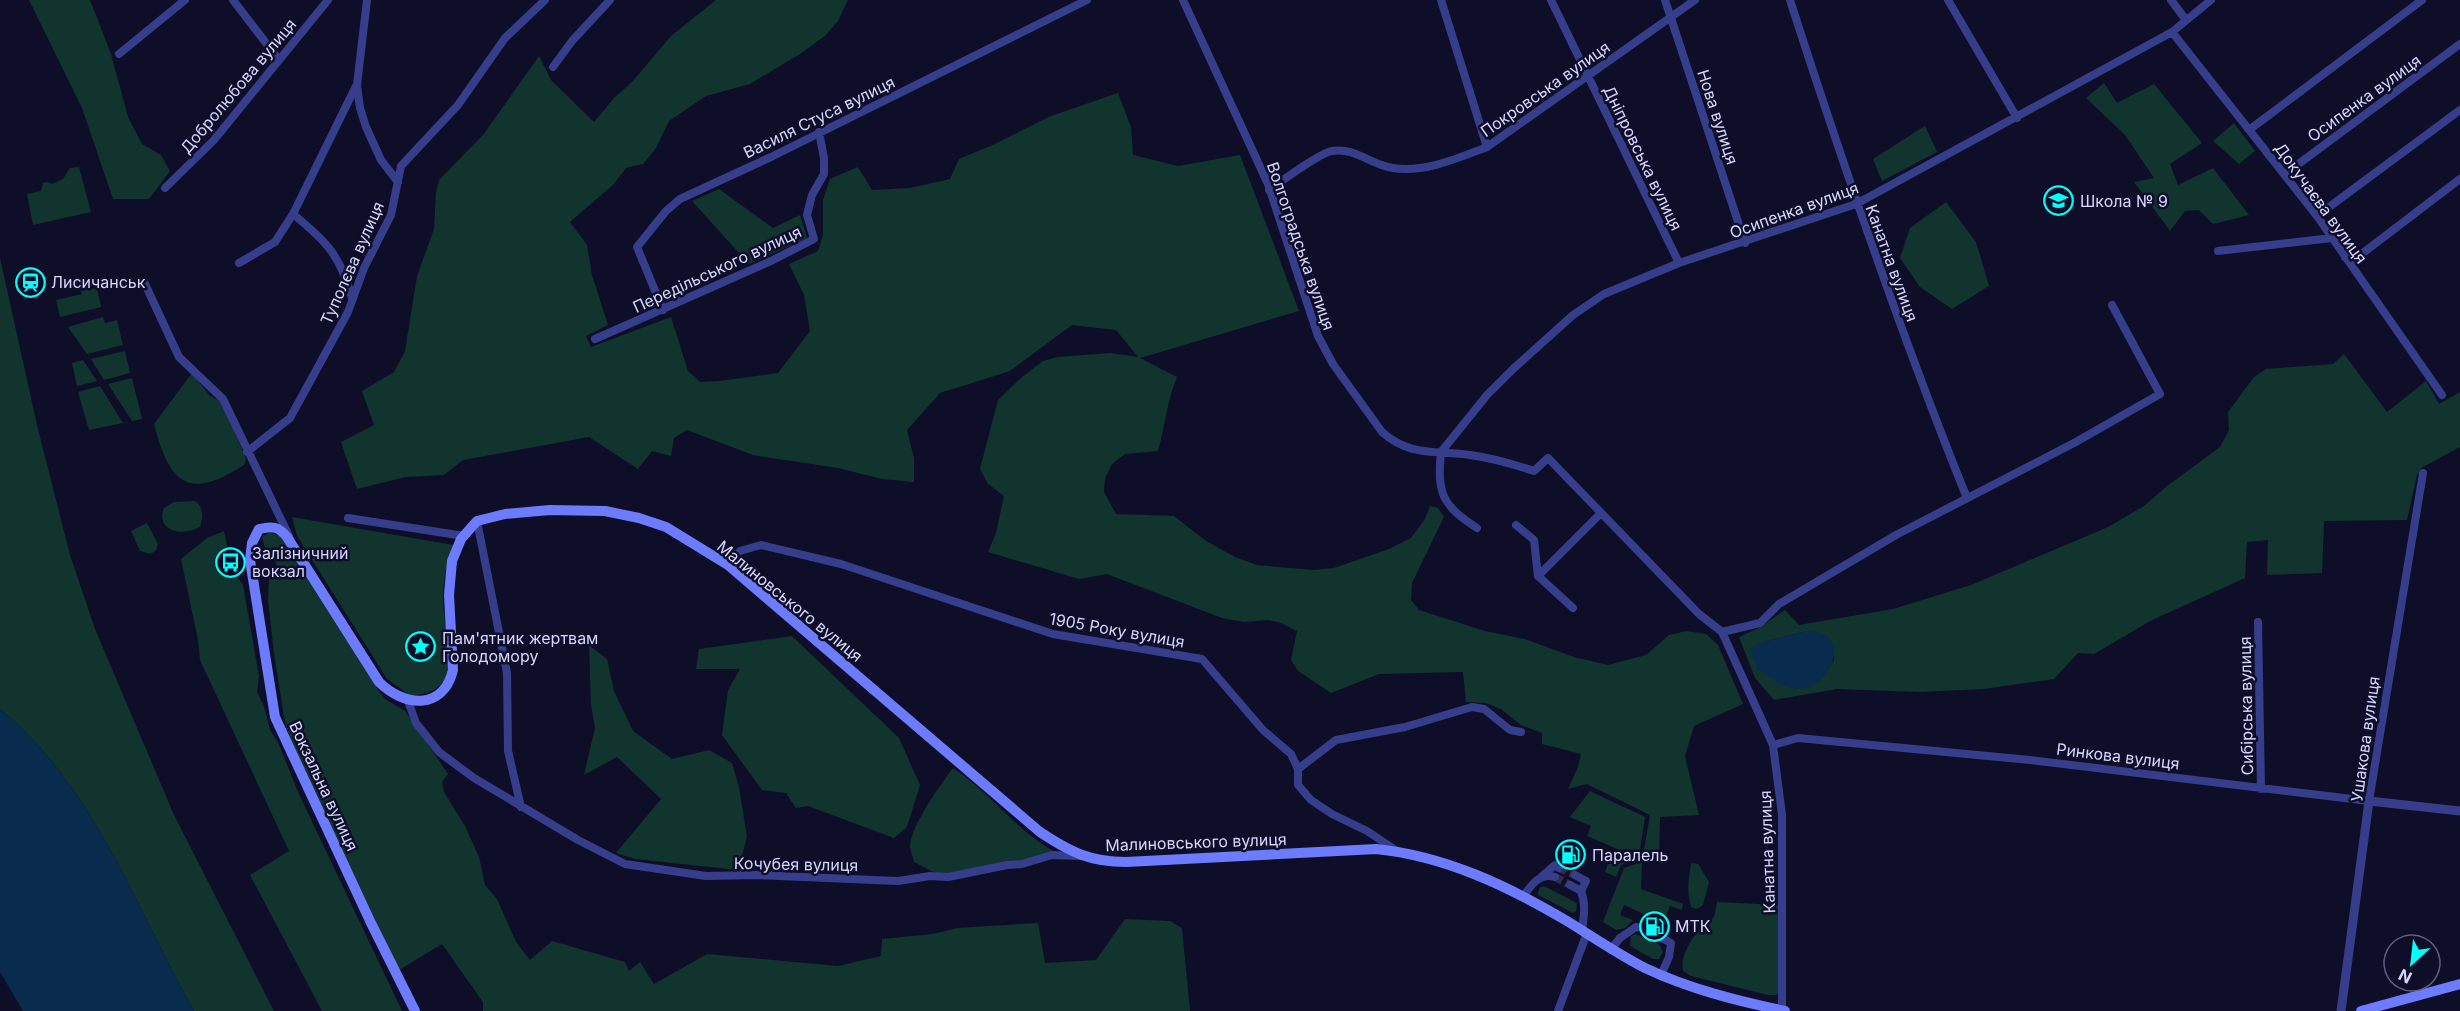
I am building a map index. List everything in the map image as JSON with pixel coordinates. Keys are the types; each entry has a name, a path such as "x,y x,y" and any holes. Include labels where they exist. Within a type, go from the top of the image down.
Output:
{"main road":[{"name":"Малиновського вулиця","path":"477,521 505,514 550,510 605,511 639,518 666,527 728,565 1040,832 1082,856 1104,862 1126,862 1376,849 1397,851 1455,866 1523,897 1661,975 1691,987 1783,1011"},
{"path":"295,548 379,682 390,692 408,701 416,702 434,696 451,678 453,670 449,595 452,561 464,536 477,521"},
{"name":"Вокзальна вулиця","path":"295,548 280,529 271,526 259,529 252,543 250,560 276,717 370,923 415,1011"},
{"path":"2361,1011 2460,984"}],"street":[{"path":"119,54 185,0"},
{"path":"233,0 279,60"},
{"name":"Добролюбова вулиця","path":"165,188 214,140 328,0"},
{"path":"367,0 357,85 366,127 381,160 398,182"},
{"name":"Туполєва вулиця","path":"247,452 290,418 348,312 352,298 391,215 401,166 458,105 505,38 545,0"},
{"path":"553,67 572,41 610,0"},
{"name":"Василя Стуса вулиця","path":"663,310 637,247 666,211 680,199 1087,0"},
{"name":"Волгоградська вулиця","path":"1183,0 1269,190 1318,336 1329,359 1382,432 1393,442 1405,448 1441,452"},
{"path":"1441,0 1487,147"},
{"name":"Дніпровська вулиця","path":"1551,0 1679,263"},
{"name":"Нова вулиця","path":"1665,0 1745,243"},
{"name":"Покровська вулиця","path":"1269,190 1329,151 1347,150 1376,164 1409,169 1464,156 1487,147 1695,0"},
{"name":"Канатна вулиця","path":"1790,0 1856,204 1928,402 1967,498"},
{"path":"1948,0 2017,118"},
{"path":"2171,0 2186,20"},
{"name":"Осипенка вулиця","path":"1441,452 1487,395 1573,315 1604,294 1679,263 1745,243 1856,204 2172,32 2211,0"},
{"path":"2249,130 2422,0"},
{"name":"Докучаєва вулиця","path":"2172,32 2317,216 2442,395"},
{"name":"Осипенка вулиця","path":"2285,174 2460,44"},
{"path":"239,263 275,242 293,214 357,85"},
{"path":"2317,216 2460,110"},
{"name":"Передільського вулиця","path":"595,339 663,310 814,239 807,215 812,195 824,174 824,158 819,132"},
{"path":"2345,257 2355,259 2460,179"},
{"path":"293,214 334,252 341,264 352,298"},
{"path":"2218,250 2332,238"},
{"path":"145,284 179,357 224,399 247,452 295,548"},
{"path":"1722,632 1760,623 1779,604 1896,535 2074,443 2160,394 2112,305"},
{"path":"1441,452 1438,484 1454,513 1477,528"},
{"name":"Канатна вулиця","path":"1441,452 1506,462 1534,471 1548,458 1699,614 1722,632 1773,745 1782,815 1783,1011"},
{"name":"Ушакова вулиця","path":"2342,1011 2369,801 2423,473"},
{"path":"1538,576 1601,513"},
{"path":"348,518 464,536"},
{"path":"477,521 507,673 508,751 521,807"},
{"path":"1516,525 1534,540 1538,576 1573,608"},
{"name":"1905 Року вулиця","path":"728,565 740,551 761,545 841,564 1053,634 1202,659 1263,730 1291,754 1298,769 1299,786 1311,800 1332,814 1367,831 1397,851"},
{"name":"Сибірська вулиця","path":"2258,622 2261,789"},
{"name":"Кочубея вулиця","path":"408,701 416,723 439,752 474,778 521,807 625,864 706,876 757,875 898,881 930,876 948,877 1022,864 1052,855 1082,856"},
{"path":"1298,769 1336,740 1405,727 1472,707 1484,709 1510,730 1521,732"},
{"name":"Ринкова вулиця","path":"1773,745 1798,738 2030,760 2460,811"},
{"path":"1523,897 1531,885 1555,866 1559,868"},
{"path":"1540,878 1551,875 1555,877"},
{"path":"1558,1011 1584,932 1585,914 1581,891 1586,881 1575,875"},
{"path":"1570,885 1581,891"},
{"path":"1612,948 1620,938 1636,927 1644,928 1671,943 1669,957 1661,975"}],"green space":[{"path":"29,0 90,0 111,54 128,117 142,144 161,155 170,171 149,199 113,199 82,108"},
{"path":"716,0 848,0 838,21 826,35 800,54 750,84 706,96 669,121 656,148 643,164 626,168 614,184 570,222 587,245 592,275 608,325 586,336 591,347 671,317 688,371 700,382 778,373 810,331 804,295 789,264 818,251 823,235 823,200 830,179 858,167 872,190 910,188 950,179 959,159 1051,116 1118,93 1131,127 1133,155 1178,166 1240,155 1299,311 1140,358 1177,377 1158,451 1125,454 1112,464 1105,478 1104,492 1116,514 1174,516 1206,541 1235,557 1257,565 1314,570 1334,568 1389,549 1411,538 1425,519 1430,506 1438,508 1444,517 1412,583 1411,600 1419,610 1485,631 1525,639 1574,657 1608,665 1646,655 1669,635 1686,631 1706,634 1718,645 1743,704 1694,726 1685,756 1699,815 1660,817 1659,860 1642,861 1650,815 1587,784 1568,789 1581,754 1542,744 1542,733 1521,725 1501,709 1486,703 1466,702 1463,672 1379,674 1331,693 1298,671 1291,660 1297,631 1281,623 1268,620 1244,622 1222,618 1107,574 1079,579 988,552 996,533 1004,496 988,484 980,469 998,400 1043,361 1058,357 1110,353 1138,357 1116,330 1072,325 1010,371 940,393 907,430 914,458 914,482 882,479 838,468 753,455 687,430 674,438 671,456 652,451 638,469 589,437 463,460 444,475 405,477 357,489 341,442 374,425 362,391 394,372 405,351 417,276 434,229 439,180 483,135 539,56 551,80 594,122 671,36"},
{"path":"2104,83 2117,103 2154,84 2202,143 2170,164 2178,185 2213,168 2249,215 2213,224 2199,210 2185,211 2170,231 2134,182 2154,178 2125,135 2086,98"},
{"path":"2234,123 2255,151 2239,164 2213,141"},
{"path":"1925,126 1937,152 1882,181 1873,159"},
{"path":"79,167 91,212 33,225 27,194 41,191 43,183 52,184 63,179 70,168"},
{"path":"719,189 773,228 800,215 807,238 749,264 692,201"},
{"path":"1946,202 1976,242 1989,286 1952,309 1920,287 1900,258 1910,228"},
{"path":"0,258 37,425 70,555 95,629 174,815 274,1011 194,1011 132,890 87,811 62,774 33,740 0,709"},
{"path":"97,288 101,307 60,317 56,300"},
{"path":"103,317 105,323 117,320 123,345 87,354 68,327"},
{"path":"125,351 130,373 104,380 91,359"},
{"path":"2344,354 2387,412 2426,381 2439,404 2460,392 2460,447 2421,468 2417,475 2407,520 2324,521 2322,573 2267,575 2268,540 2247,542 2245,578 2152,620 2094,654 2078,653 2054,679 1984,689 1919,692 1837,689 1774,700 1755,678 1739,637 1759,628 1785,610 1799,625 1893,609 1971,585 2108,527 2144,506 2220,447 2229,430 2228,412 2254,377 2266,369 2333,364","holes":["1807,631 1834,651 1834,660 1828,670 1767,674 1757,669 1763,642"]},
{"path":"83,360 97,381 77,386 72,363"},
{"path":"192,373 210,396 222,402 246,459 244,465 224,476 194,484 183,480 166,460 154,424"},
{"path":"132,378 142,419 132,421 108,384"},
{"path":"100,386 123,423 89,430 78,392"},
{"path":"194,501 200,505 201,509 200,527 178,531 167,527 162,516 164,508 174,502"},
{"path":"292,517 453,545 444,580 443,594 448,667 446,677 438,687 427,693 411,696 387,679 297,536"},
{"path":"147,523 158,544 156,550 151,554 140,551 131,531"},
{"path":"224,531 229,556 227,562 237,570 237,576 243,585 259,676 257,692 264,706 270,730 278,742 298,792 402,1011 322,1011 250,875 289,851 200,660 181,559 207,538"},
{"path":"271,532 284,538 377,688 385,699 405,711 448,774 442,782 444,792 465,826 479,857 485,885 497,899 516,942 530,960 552,941 625,962 629,971 640,962 654,984 707,954 838,966 881,956 882,939 933,934 957,928 1038,923 1045,963 1096,960 1125,919 1170,921 1182,928 1190,1011 483,1011 483,1002 442,944 399,970 291,743 284,717 268,600 269,576 278,572 275,559 268,559 262,537"},
{"path":"792,636 899,738 920,785 907,827 894,838 808,806 796,808 786,793 762,790 722,735 728,690 740,669 696,669 699,649"},
{"path":"589,645 607,659 614,691 633,731 672,759 709,750 732,763 739,787 747,837 738,870 635,859 616,853 661,799 617,757 584,775 595,728 591,704"},
{"path":"953,768 980,789 1029,834 1057,853 943,877 914,862 910,848 915,829"},
{"path":"1590,791 1645,817 1640,850 1617,849 1587,836 1591,826 1570,817"},
{"path":"1614,859 1639,860 1621,865 1616,877 1605,872 1608,864"},
{"path":"1642,862 1641,889 1683,904 1682,910 1670,906 1663,923 1624,905 1620,915 1633,920 1625,928 1616,930 1603,922 1624,868"},
{"path":"1691,863 1698,864 1709,882 1703,905 1697,909 1691,907 1689,895"},
{"path":"1544,886 1577,903 1576,911 1573,913 1538,895 1539,888"},
{"path":"1717,902 1781,905 1781,991 1776,995 1691,976 1683,971 1687,948 1702,927 1714,917"},
{"path":"1636,934 1660,945 1663,952 1659,959 1653,959 1630,946 1631,936"}],"water":[{"path":"1807,631 1822,633 1831,640 1834,651 1832,662 1817,683 1805,688 1790,688 1757,669 1750,648 1763,642"},
{"path":"0,709 33,740 62,774 87,811 132,890 194,1011 23,1011 0,972"}],"tunnel":[{"path":"1559,868 1575,875"},
{"path":"1555,877 1570,885"}],"place":[{"name":"Школа № 9","path":"2059,201"},
{"name":"Лисичанськ","path":"30,282"},
{"name":"Залізничний вокзал","path":"231,562"},
{"name":"Пам'ятник жертвам Голодомору","path":"421,647"},
{"name":"Паралель","path":"1571,855"},
{"name":"МТК","path":"1654,926"}]}
